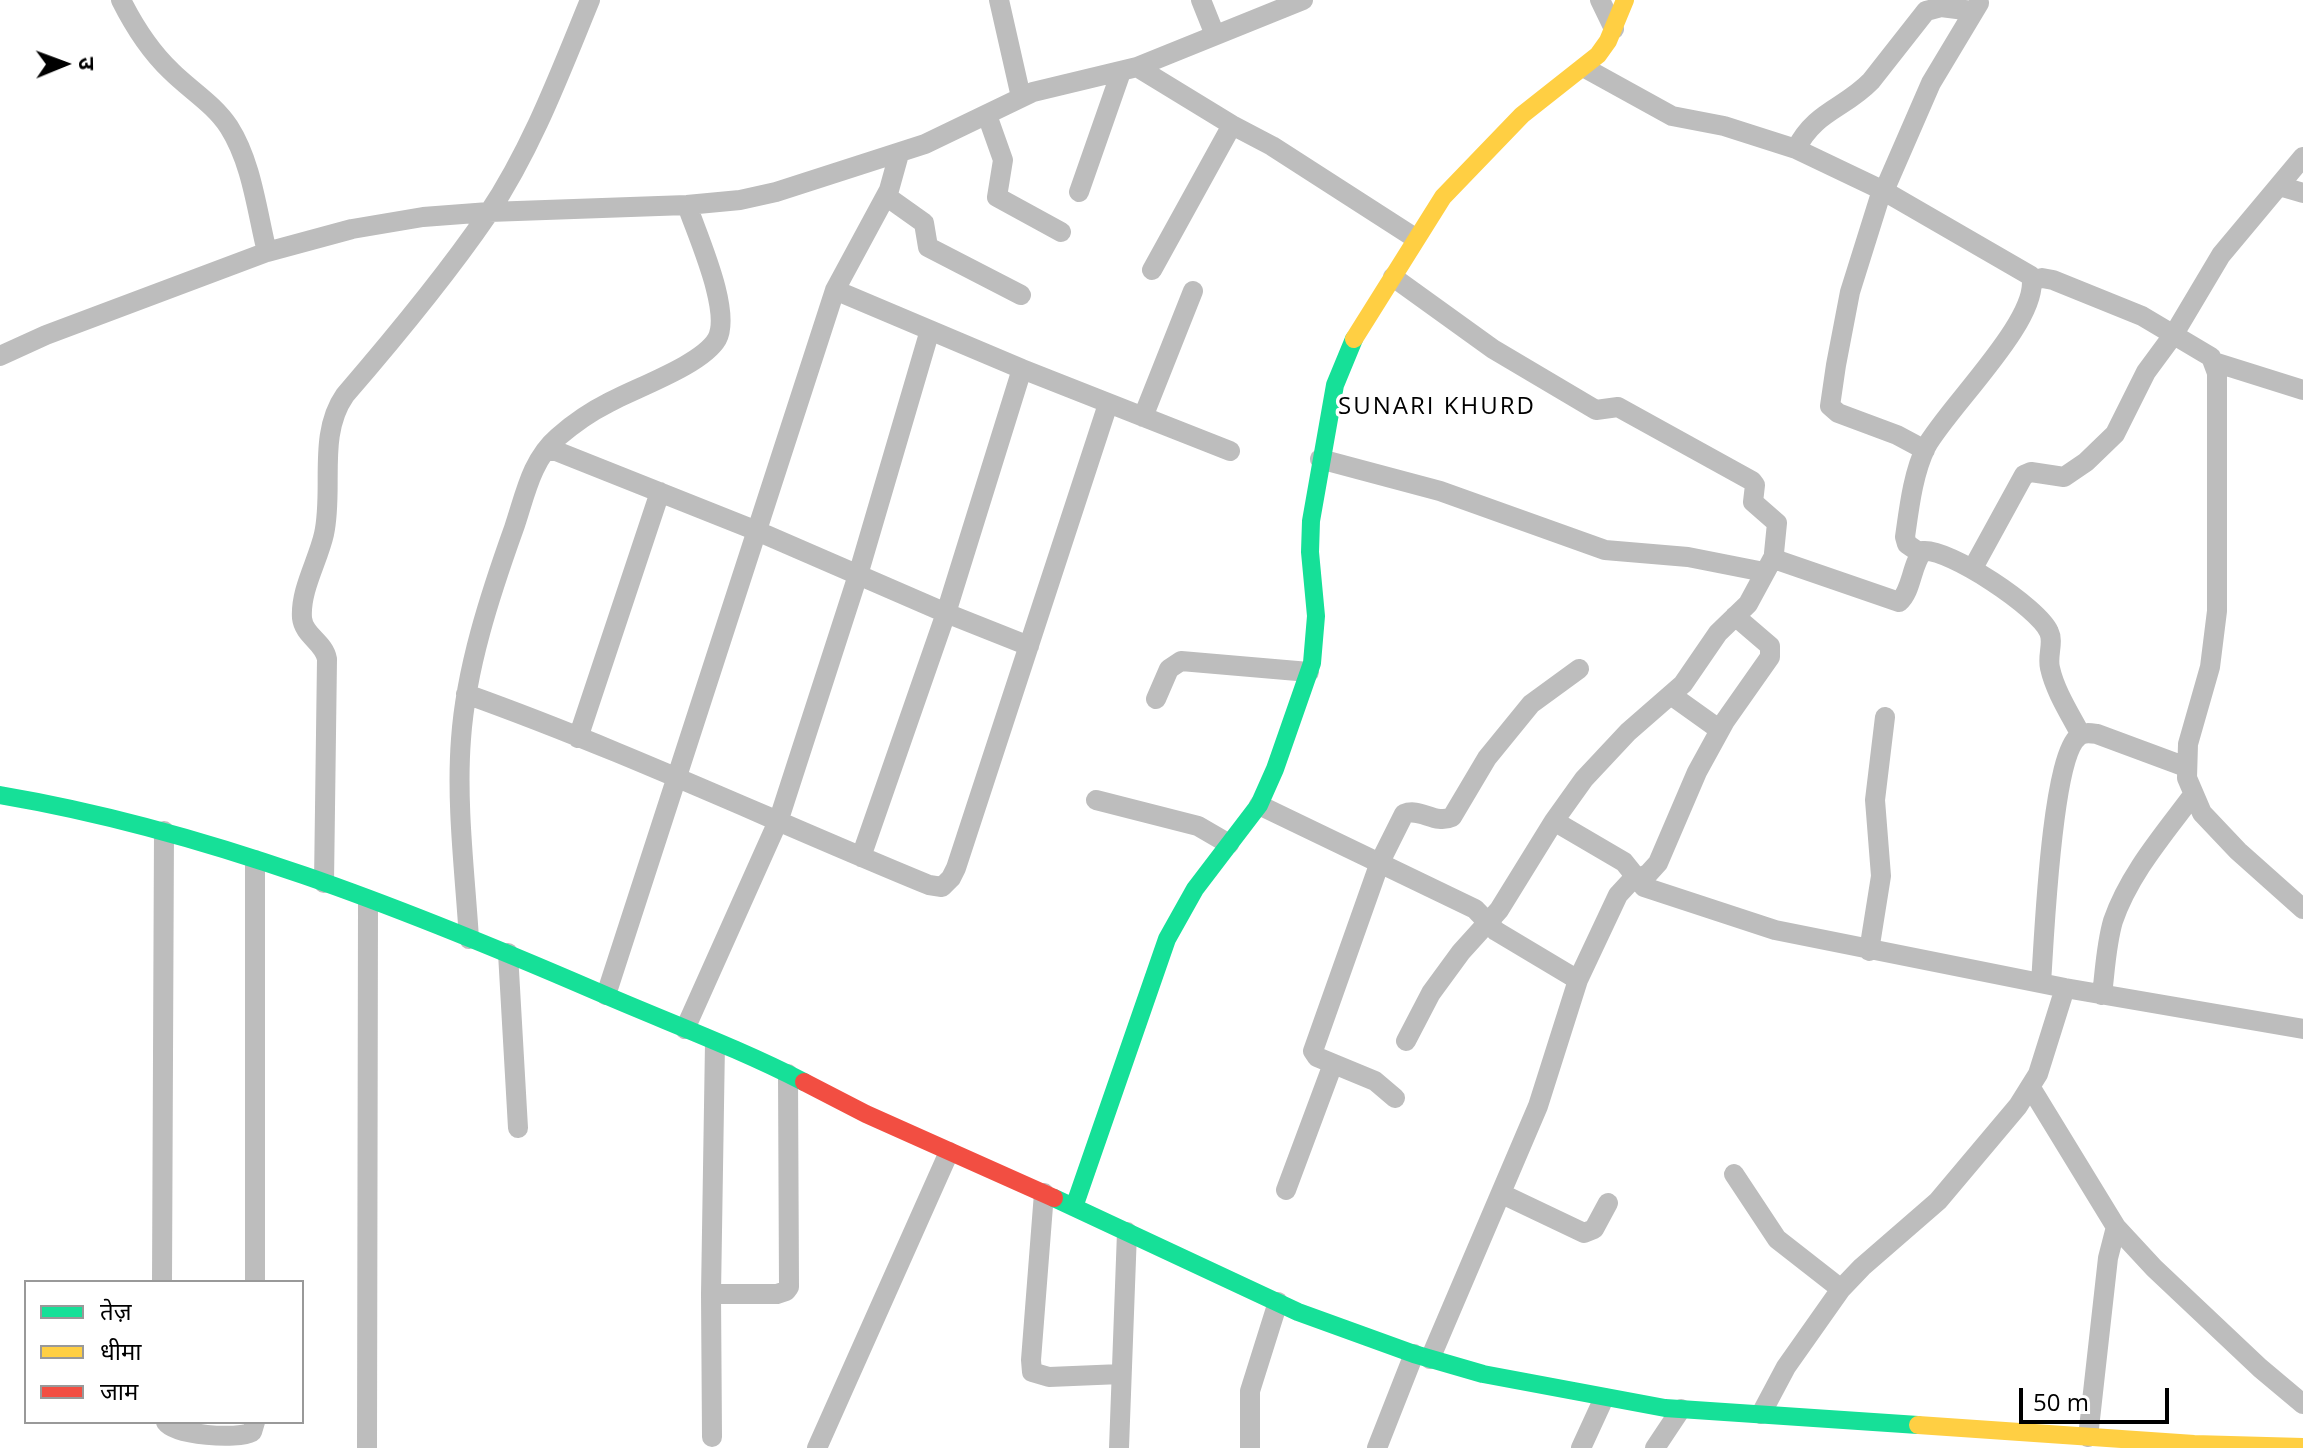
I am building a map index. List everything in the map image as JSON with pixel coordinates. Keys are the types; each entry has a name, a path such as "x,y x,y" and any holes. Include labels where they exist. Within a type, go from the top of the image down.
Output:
{"street":[{"path":"121,0 163,63 217,111 228,126 244,159 267,252"},
{"path":"324,883 327,659 323,649 306,630 302,618 305,595 324,534 332,421 345,395 446,271 489,212 551,97 590,0"},
{"path":"999,0 1021,97"},
{"path":"1201,0 1215,35"},
{"path":"0,356 83,320 267,252 312,238 386,222 489,212 687,205 756,197 899,154 950,134 1041,89 1129,70 1303,0"},
{"path":"1600,0 1614,29"},
{"path":"1074,1207 1167,939 1195,889 1259,805 1309,672 1314,654 1316,616 1311,529 1320,459 1342,364 1357,332 1443,197 1503,134 1552,90 1585,68 1603,49 1625,0"},
{"path":"1796,149 1814,122 1862,91 1926,11 1941,7 1977,6"},
{"path":"1925,450 1897,435 1838,413 1830,406 1850,292 1883,191 1931,83 1977,6"},
{"path":"1585,68 1672,116 1724,126 1796,149 1883,191 2027,273 2032,281 2031,292 2004,346 1925,450 1905,537 1906,543 1920,553 1932,550 1973,568 2027,608 2048,630 2051,672 2081,735"},
{"path":"1129,70 1272,146 1415,238"},
{"path":"1079,192 1129,70"},
{"path":"987,115 1002,155 997,197 1061,232"},
{"path":"1152,270 1232,125"},
{"path":"606,995 835,290 886,196 899,154"},
{"path":"1973,568 2024,475 2031,472 2064,477 2101,449 2120,425 2146,372 2174,334 2221,255 2303,157"},
{"path":"2279,186 2303,193"},
{"path":"886,196 924,223 928,247 1021,295"},
{"path":"469,939 460,759 466,694 503,557 537,461 557,438 587,416 684,365 717,338 721,313 719,301 687,205"},
{"path":"1393,277 1493,349 1596,410 1618,407 1752,481 1755,485 1753,502 1777,523 1769,564 1748,604 1718,633 1683,684 1604,755 1554,821 1489,923 1439,981 1406,1041"},
{"path":"2032,281 2053,280 2142,316 2214,362 2303,390"},
{"path":"835,290 1022,369 1230,451"},
{"path":"1143,417 1193,291"},
{"path":"685,1029 779,819 858,575 930,330"},
{"path":"2214,362 2217,373 2217,611 2210,667 2188,744 2186,767 2193,795 2202,813 2238,851 2303,909"},
{"path":"861,857 946,613 1022,369"},
{"path":"466,694 779,819 934,887 942,887 951,878 1108,404"},
{"path":"546,451 556,451 757,531 1029,646"},
{"path":"1320,459 1440,491 1605,550 1769,564 1777,560 1899,602 1904,598 1920,553"},
{"path":"578,738 660,492"},
{"path":"1377,1448 1502,1194 1543,1093 1578,980 1618,895 1626,886 1651,871 1661,859 1697,772 1720,730 1771,652 1768,645 1735,616"},
{"path":"1156,699 1169,669 1181,661 1309,672"},
{"path":"1395,1098 1375,1081 1314,1055 1313,1046 1380,862 1404,814 1411,811 1442,820 1452,817 1487,758 1525,712 1579,669"},
{"path":"1671,695 1720,730"},
{"path":"1869,951 1881,876 1875,800 1885,717"},
{"path":"2081,735 2097,734 2186,767"},
{"path":"2041,983 2055,817 2070,750 2081,735"},
{"path":"0,795 70,807 164,831 324,883 508,953 788,1074 866,1114 1278,1302 1422,1357 1483,1374 1604,1398 1681,1409 1761,1414 2001,1440 2303,1447"},
{"path":"2102,995 2110,933 2118,908 2136,873 2193,795"},
{"path":"1096,800 1198,826 1229,844"},
{"path":"1259,805 1475,909 1496,931 1578,980"},
{"path":"1554,821 1624,862 1636,880 1648,889 1729,916 1869,951 2303,1029"},
{"path":"162,1280 164,831"},
{"path":"255,860 255,1280"},
{"path":"367,1448 368,901"},
{"path":"508,953 518,1128"},
{"path":"1761,1414 1786,1367 1841,1289 1938,1201 2031,1088 2065,988"},
{"path":"712,1437 715,1043"},
{"path":"1286,1190 1333,1064"},
{"path":"711,1294 777,1294 789,1287 788,1074"},
{"path":"2031,1088 2116,1227 2154,1268 2303,1404"},
{"path":"817,1448 949,1152"},
{"path":"1734,1174 1777,1239 1841,1289"},
{"path":"1044,1193 1032,1372 1049,1377 1121,1374"},
{"path":"1502,1194 1584,1233 1594,1229 1608,1203"},
{"path":"2081,1441 2108,1258 2116,1227"},
{"path":"1119,1448 1127,1232"},
{"path":"1250,1448 1250,1391 1278,1302"},
{"path":"1581,1448 1604,1398"},
{"path":"1655,1448 1681,1409"},
{"path":"168,1424 174,1430 239,1437 252,1432 254,1424"}],"traffic: fast":[{"path":"1074,1207 1167,939 1195,889 1259,805 1275,769 1312,663 1316,616 1310,552 1311,521 1335,385 1354,339"},
{"path":"0,795 154,829 230,851 379,902 728,1046 804,1082"},
{"path":"1054,1198 1298,1312 1414,1354 1483,1374 1665,1408 1918,1425"}],"traffic: slow":[{"path":"1354,339 1443,197 1522,115 1598,55 1608,41 1625,0"},
{"path":"1918,1425 2194,1444 2303,1447"}],"traffic: jam":[{"path":"804,1082 866,1114 1054,1198"}],"district":[{"name":"SUNARI KHURD","path":"1437,407"}]}
